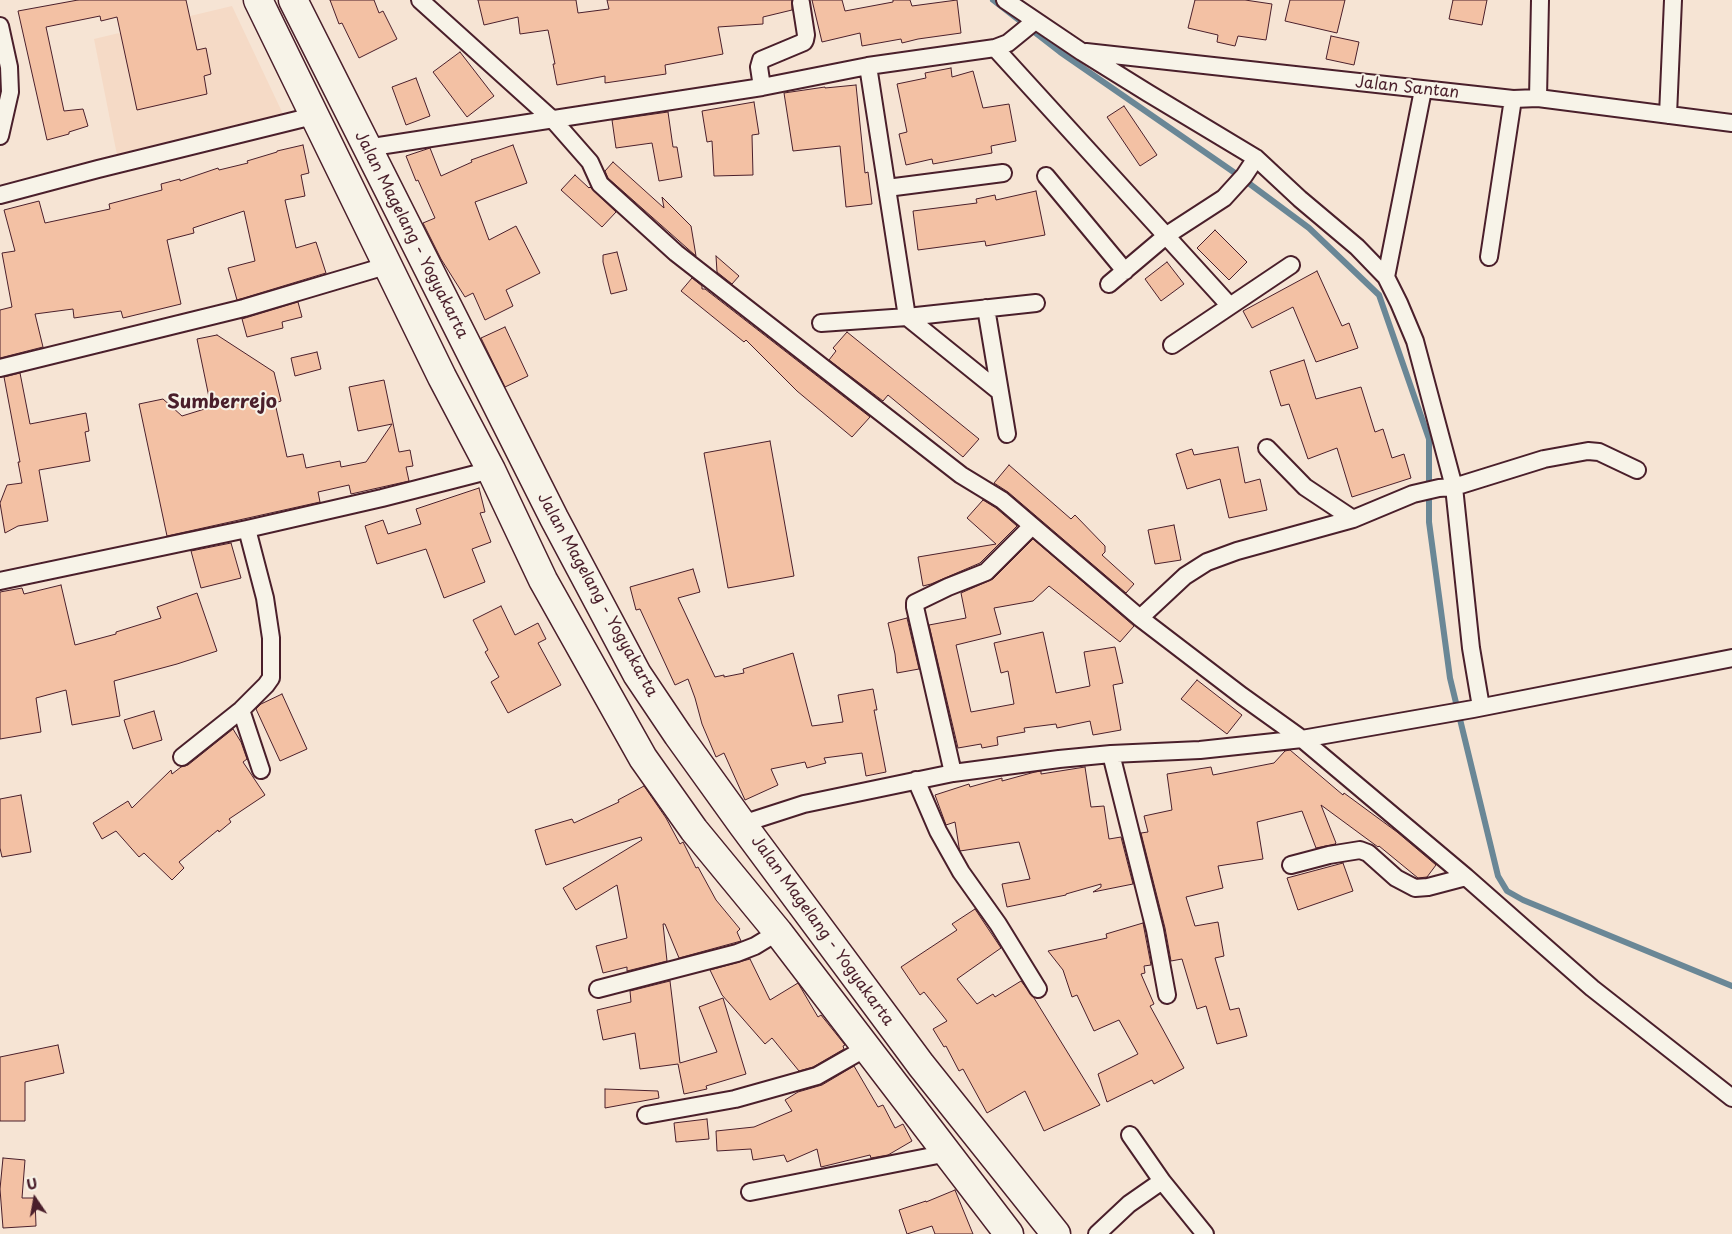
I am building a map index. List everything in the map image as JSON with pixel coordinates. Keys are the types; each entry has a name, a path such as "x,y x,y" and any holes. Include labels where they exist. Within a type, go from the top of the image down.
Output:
{"highway":[{"name":"Jalan Magelang - Yogyakarta","path":"258,0 442,377 491,470 543,580 644,758 694,830 778,932 1009,1234"},
{"name":"Jalan Magelang - Yogyakarta","path":"293,0 579,567 637,674 742,824 921,1065 1056,1234"},
{"path":"442,377 478,367"}],"street":[{"path":"420,0 554,120 590,162 600,184 676,253 960,474 1002,500 1140,618 1302,739 1466,877 1592,988 1732,1098"},
{"path":"1005,0 1032,24 1082,52 1148,94 1256,158 1300,199 1357,247 1386,277 1414,340 1447,488 1471,648 1477,708"},
{"path":"1538,98 1540,0"},
{"path":"1668,115 1673,0"},
{"path":"762,87 759,66 761,60 805,40 806,35 800,3"},
{"path":"366,148 762,87 868,66 1001,45 1032,24"},
{"path":"0,26 9,67 0,136"},
{"path":"1001,45 1230,306"},
{"name":"Jalan Santan","path":"1082,52 1423,90 1513,99 1538,98 1732,123"},
{"path":"868,66 907,317 1000,392"},
{"path":"1386,277 1423,90"},
{"path":"1489,257 1513,99"},
{"path":"0,195 314,116"},
{"path":"1109,284 1167,236 1224,198 1244,176 1256,158"},
{"path":"887,188 1003,173"},
{"path":"1046,176 1124,271"},
{"path":"1172,344 1290,265"},
{"path":"0,368 244,308 389,266"},
{"path":"822,323 907,317 1036,302"},
{"path":"986,308 1007,434"},
{"path":"1267,448 1305,487 1353,519"},
{"path":"1140,618 1185,576 1207,562 1237,551 1353,519 1414,494 1447,488 1544,459 1588,451 1599,452 1637,470"},
{"path":"0,581 247,529 382,498 491,470"},
{"path":"953,773 915,603 986,572 1032,526"},
{"path":"182,757 241,710 271,678 270,638 265,598 247,529"},
{"path":"742,824 804,804 953,773 1111,754 1200,750 1302,739 1477,708 1732,658"},
{"path":"241,710 261,770"},
{"path":"1111,754 1152,921 1167,995"},
{"path":"916,780 938,831 961,872 998,924 1038,989"},
{"path":"1291,866 1329,855 1360,850 1368,853 1396,878 1415,888 1428,888 1466,877"},
{"path":"598,989 737,953 755,946 778,932"},
{"path":"646,1115 735,1099 816,1076 866,1048"},
{"path":"1130,1135 1162,1181 1205,1234"},
{"path":"750,1192 948,1153"},
{"path":"1097,1234 1129,1204 1162,1181"}],"shaded area":[{"path":"232,6 283,114 117,155 94,39"}],"building":[{"path":"78,0 186,0 197,50 206,48 211,74 204,76 207,94 137,110 117,17 101,21 100,16 46,27 64,111 83,109 88,126 47,140 18,11"},
{"path":"330,0 374,0 379,13 383,11 397,39 359,58 342,23 339,24"},
{"path":"478,0 576,0 578,13 609,9 607,0 792,0 792,10 763,17 763,24 718,27 723,54 665,65 666,74 605,83 605,76 557,85 548,30 520,34 518,17 484,25"},
{"path":"812,0 842,0 845,11 893,2 893,0 910,0 912,6 957,0 961,33 902,43 901,39 862,46 860,33 822,42"},
{"path":"1195,0 1245,0 1272,4 1266,40 1238,36 1235,46 1217,42 1218,35 1188,28"},
{"path":"1290,0 1345,0 1337,33 1285,21"},
{"path":"1453,0 1487,0 1482,25 1449,19"},
{"path":"1331,36 1359,42 1354,65 1326,59"},
{"path":"460,52 494,96 467,117 433,72"},
{"path":"951,68 952,77 973,71 983,108 1009,104 1016,141 991,146 992,153 933,164 932,159 906,165 899,134 907,132 897,84 926,78 925,73"},
{"path":"416,78 430,116 406,125 392,87"},
{"path":"856,85 865,173 868,172 872,204 846,207 840,146 793,151 784,93"},
{"path":"754,102 759,134 752,135 753,175 714,176 712,141 707,142 702,111"},
{"path":"1124,106 1157,155 1140,166 1107,117"},
{"path":"668,112 673,147 677,147 682,177 659,181 652,143 616,148 612,120"},
{"path":"303,145 309,173 301,175 305,196 285,200 296,248 316,242 326,273 237,300 228,268 255,261 244,211 193,228 194,233 167,240 181,304 123,318 121,311 74,318 73,309 35,314 43,347 0,358 0,310 12,307 2,253 15,251 4,210 39,201 45,223 110,209 109,204 162,190 161,184 180,179 180,181 218,168 219,170 248,163 247,161 277,151"},
{"path":"513,145 527,183 475,202 489,240 516,226 540,273 506,290 513,306 485,320 473,293 465,297 441,259 423,223 435,218 418,180 416,181 406,156 430,148 441,176 472,162 471,160"},
{"path":"613,162 664,208 662,197 691,226 696,256 608,178 605,171"},
{"path":"575,175 616,212 602,227 561,190"},
{"path":"1036,191 1045,235 986,246 985,241 918,250 913,211 977,203 976,199 995,195 996,200"},
{"path":"1215,230 1247,262 1229,280 1197,248"},
{"path":"617,252 627,290 611,294 603,255"},
{"path":"716,256 739,276 732,284 717,272"},
{"path":"1167,262 1184,284 1161,301 1145,279"},
{"path":"1317,271 1342,326 1349,323 1358,348 1316,362 1293,307 1252,328 1243,311"},
{"path":"692,278 702,286 702,289 705,289 870,417 852,437 797,391 746,340 744,342 681,291"},
{"path":"298,302 302,317 282,322 283,328 247,337 242,319"},
{"path":"505,327 528,376 505,387 481,338"},
{"path":"847,332 979,439 963,457 888,395 883,401 829,360 836,351 833,348"},
{"path":"217,335 274,372 281,401 275,403 287,457 303,454 306,468 340,461 341,467 366,462 392,424 358,431 349,387 384,380 399,452 410,450 413,466 406,467 409,481 351,494 349,485 318,492 320,502 167,536 139,404 163,399 182,416 211,407 197,339"},
{"path":"317,352 321,369 295,376 291,358"},
{"path":"1304,360 1316,399 1361,387 1375,432 1383,429 1392,458 1404,454 1411,478 1352,497 1337,448 1308,459 1289,404 1281,406 1270,371"},
{"path":"20,373 30,424 86,413 89,431 85,432 90,461 39,470 48,521 18,526 5,533 0,503 7,485 22,483 18,462 20,462 4,377"},
{"path":"770,441 794,576 728,588 704,453"},
{"path":"1238,447 1245,483 1260,479 1267,510 1229,518 1220,479 1187,489 1176,454 1192,449 1194,455"},
{"path":"1009,465 1071,519 1075,515 1105,546 1105,552 1102,555 1134,584 1126,593 1008,492 994,483"},
{"path":"479,488 485,512 480,513 491,542 472,549 485,582 444,598 426,549 377,564 365,526 383,520 388,534 421,524 416,509"},
{"path":"983,500 996,508 1017,526 980,563 923,586 918,557 996,544 967,518"},
{"path":"1174,525 1181,560 1155,564 1148,530"},
{"path":"1033,539 1134,626 1120,642 1049,586 1033,601 994,608 1001,634 956,645 971,712 1014,704 1008,671 1001,673 994,643 1043,632 1056,693 1090,686 1084,652 1115,647 1123,683 1113,685 1121,730 1093,735 1090,721 1057,728 1056,724 1024,728 1025,732 997,737 998,745 982,748 981,744 958,748 929,625 966,618 961,593 993,579"},
{"path":"231,543 241,578 201,588 191,551"},
{"path":"693,569 700,592 678,598 715,677 744,673 743,669 793,653 812,726 843,722 838,695 873,689 877,710 874,710 886,772 866,776 862,753 824,758 826,763 807,768 805,762 771,769 778,785 745,800 724,753 716,757 702,724 688,679 675,685 640,609 636,610 630,587"},
{"path":"61,585 75,645 116,634 116,632 161,618 157,607 197,593 217,651 114,681 120,716 72,725 66,690 36,698 41,732 0,739 0,592 22,588 24,594"},
{"path":"501,606 515,635 538,623 546,639 538,643 561,685 508,713 491,682 499,677 485,652 488,650 473,620"},
{"path":"907,618 919,669 897,673 888,623"},
{"path":"1197,680 1242,715 1227,734 1181,699"},
{"path":"282,694 307,749 280,761 256,709 261,704"},
{"path":"154,711 162,740 133,749 124,720"},
{"path":"233,729 241,742 247,759 243,762 265,795 229,819 231,822 219,832 218,830 179,862 184,868 172,880 144,853 139,857 116,831 102,839 93,823 128,801 132,808 171,770 172,774 181,767 188,765"},
{"path":"1290,750 1343,795 1344,793 1397,832 1436,865 1427,877 1418,878 1379,846 1321,805 1335,844 1316,848 1302,811 1257,822 1263,859 1218,866 1223,888 1186,897 1195,926 1218,922 1224,956 1215,958 1230,1010 1239,1008 1247,1036 1217,1044 1206,1006 1197,1009 1182,959 1171,961 1165,928 1141,833 1148,832 1144,816 1172,810 1167,774 1211,767 1213,775 1274,763 1285,751"},
{"path":"1085,767 1091,807 1104,806 1109,839 1121,837 1133,884 1093,892 1101,887 1101,884 1066,895 1007,907 1002,884 1030,879 1019,842 960,851 955,822 946,825 935,795 969,784 970,787 1002,778 1002,781 1035,772 1041,771 1041,774"},
{"path":"644,786 666,818 680,844 683,842 696,868 698,867 716,900 740,929 737,932 741,941 679,958 665,924 663,924 667,961 627,971 627,967 603,973 596,946 627,938 617,885 576,910 563,888 642,840 641,837 546,865 535,830 572,819 574,823 619,802 618,800"},
{"path":"21,795 31,852 2,857 0,848 0,799"},
{"path":"1343,863 1353,891 1298,910 1287,878"},
{"path":"975,909 1001,948 957,979 977,1004 993,994 995,997 1021,981 1034,998 1100,1105 1044,1131 1025,1091 987,1113 963,1069 959,1071 946,1046 944,1047 933,1029 947,1021 924,992 920,995 901,967 957,930 952,924"},
{"path":"1143,923 1151,965 1144,966 1145,973 1141,974 1154,1004 1150,1006 1184,1068 1154,1084 1152,1080 1107,1102 1098,1074 1138,1054 1119,1020 1094,1031 1077,995 1072,997 1063,970 1048,951 1107,938 1106,934"},
{"path":"750,959 770,1000 798,983 818,1017 821,1015 845,1045 843,1046 844,1049 813,1067 799,1071 772,1038 765,1044 722,995 710,970"},
{"path":"670,981 680,1063 717,1052 699,1007 723,998 746,1074 706,1086 707,1089 684,1094 678,1064 640,1069 635,1033 603,1040 597,1010 631,1002 630,991"},
{"path":"58,1045 64,1073 25,1082 25,1121 0,1121 0,1057"},
{"path":"854,1066 878,1107 883,1105 895,1128 903,1124 912,1141 888,1155 871,1158 870,1155 821,1167 817,1149 787,1162 784,1155 753,1160 751,1149 717,1151 716,1131 754,1127 792,1111 785,1100 798,1092 822,1085"},
{"path":"605,1089 658,1091 659,1098 605,1108"},
{"path":"707,1119 709,1139 676,1142 674,1123"},
{"path":"3,1158 25,1160 22,1198 35,1198 36,1226 3,1228 0,1189"},
{"path":"955,1190 973,1234 935,1234 932,1226 907,1234 899,1210 926,1202"}],"waterway":[{"path":"993,0 1060,52 1235,173 1309,228 1379,295 1429,439 1429,522 1450,678 1498,876 1507,891 1523,900 1732,986"}],"district":[{"name":"Sumberrejo","path":"222,403"}]}
